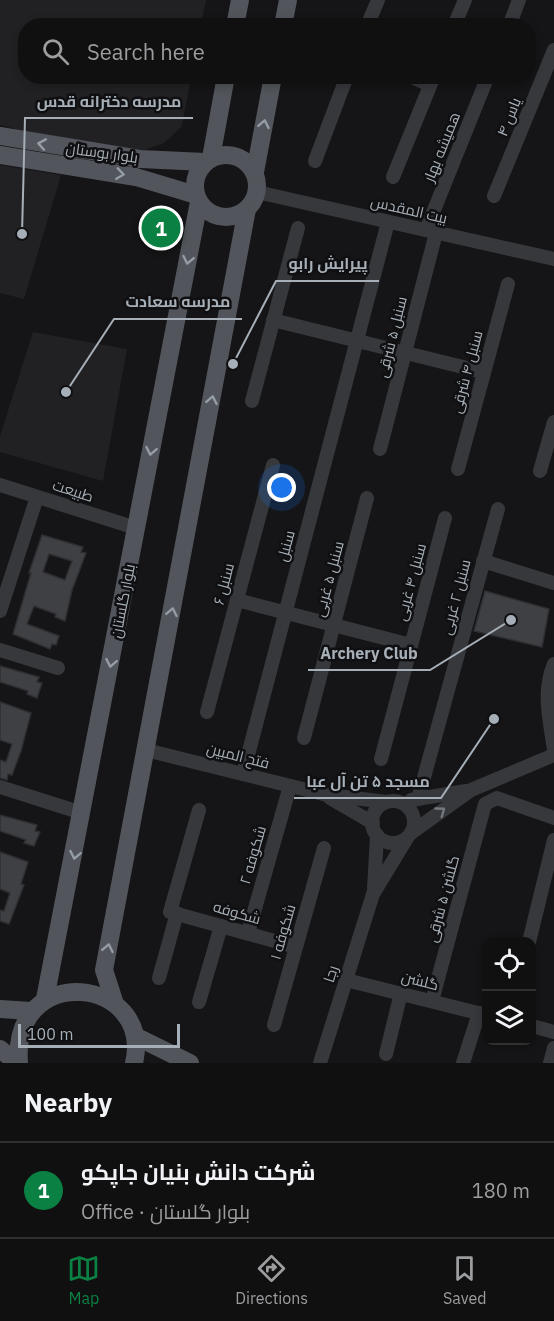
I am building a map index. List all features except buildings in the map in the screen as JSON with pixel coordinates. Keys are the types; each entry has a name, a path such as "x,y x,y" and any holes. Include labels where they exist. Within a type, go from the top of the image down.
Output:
{"main road":[{"path":"237,18 240,0"},
{"path":"285,18 288,0"},
{"path":"224,84 208,160 196,178 197,199 216,216 227,217 247,209"},
{"path":"115,1004 104,970 247,209 257,192 255,172 272,84"},
{"name":"بلوار بوستان","path":"0,136 140,159 208,160"},
{"name":"بلوار بوستان","path":"0,154 136,177 197,199"},
{"path":"208,160 231,154 241,158 255,172"},
{"name":"بلوار گلستان","path":"45,999 197,199"},
{"path":"18,1063 17,1046 22,1027 31,1011 45,999 63,992 81,990 99,995 115,1004 128,1018 135,1036 134,1063"},
{"path":"0,1009 31,1011"},
{"path":"135,1036 190,1063"},
{"path":"0,1049 18,1063"}],"street":[{"path":"370,18 378,0"},
{"path":"457,18 465,0"},
{"path":"512,18 519,0"},
{"name":"یاس ۴","path":"494,196 554,50"},
{"path":"315,161 344,84"},
{"path":"393,177 431,84"},
{"name":"همیشه بهار","path":"431,232 485,84"},
{"name":"بیت المقدس","path":"257,192 554,259"},
{"name":"سنبل","path":"243,774 388,222"},
{"path":"252,401 298,228"},
{"name":"سنبل ۵ شرقی","path":"380,449 405,353 431,232"},
{"name":"سنبل ۴ شرقی","path":"458,469 508,284"},
{"path":"273,320 483,372"},
{"path":"540,471 554,422"},
{"name":"سنبل ۶","path":"207,712 273,465"},
{"name":"طبیعت","path":"0,485 136,528"},
{"path":"0,611 37,497"},
{"name":"سنبل ۵ غربی","path":"304,738 367,498"},
{"name":"سنبل ۲ غربی","path":"418,799 498,509"},
{"name":"سنبل ۴ غربی","path":"381,759 445,518"},
{"path":"483,561 554,583"},
{"path":"237,600 411,645"},
{"path":"0,650 58,668"},
{"path":"554,664 549,676 547,703 554,750"},
{"name":"فتح المبین","path":"146,750 323,794"},
{"path":"323,794 395,843 471,790 554,755"},
{"name":"شکوفه ۲","path":"248,933 290,786"},
{"path":"0,787 82,813"},
{"path":"323,794 392,802 471,790"},
{"name":"گلشن ۵ شرقی","path":"432,1001 485,804 498,798 554,818"},
{"path":"374,894 409,835 413,814 392,802"},
{"path":"374,894 376,811 392,802"},
{"path":"159,978 199,810"},
{"path":"530,937 554,840"},
{"name":"شکوفه ۱","path":"274,1025 324,848"},
{"name":"رجا","path":"320,1063 374,894"},
{"name":"شکوفه","path":"173,913 296,946"},
{"path":"199,1002 221,926"},
{"name":"گلشن","path":"346,980 482,1014"},
{"path":"386,1054 401,993"},
{"path":"463,1063 482,1014"},
{"path":"536,1027 554,1032"},
{"path":"550,1063 554,1048"}],"shaded area":[{"path":"0,0 206,0 202,18 18,18 18,84 190,84 182,126 164,143 144,150 53,139 0,125"},
{"path":"0,165 61,175 24,299 0,293"},
{"path":"33,332 127,349 103,481 0,452 0,436"}],"place":[{"name":"شرکت دانش بنیان جاپکو","path":"161,228"},
{"name":"مدرسه دخترانه قدس","path":"22,234"},
{"name":"پیرایش رابو","path":"233,364"},
{"name":"مدرسه سعادت","path":"66,392"},
{"name":"Archery Club","path":"511,620"},
{"name":"مسجد ۵ تن آل عبا","path":"494,719"}]}
